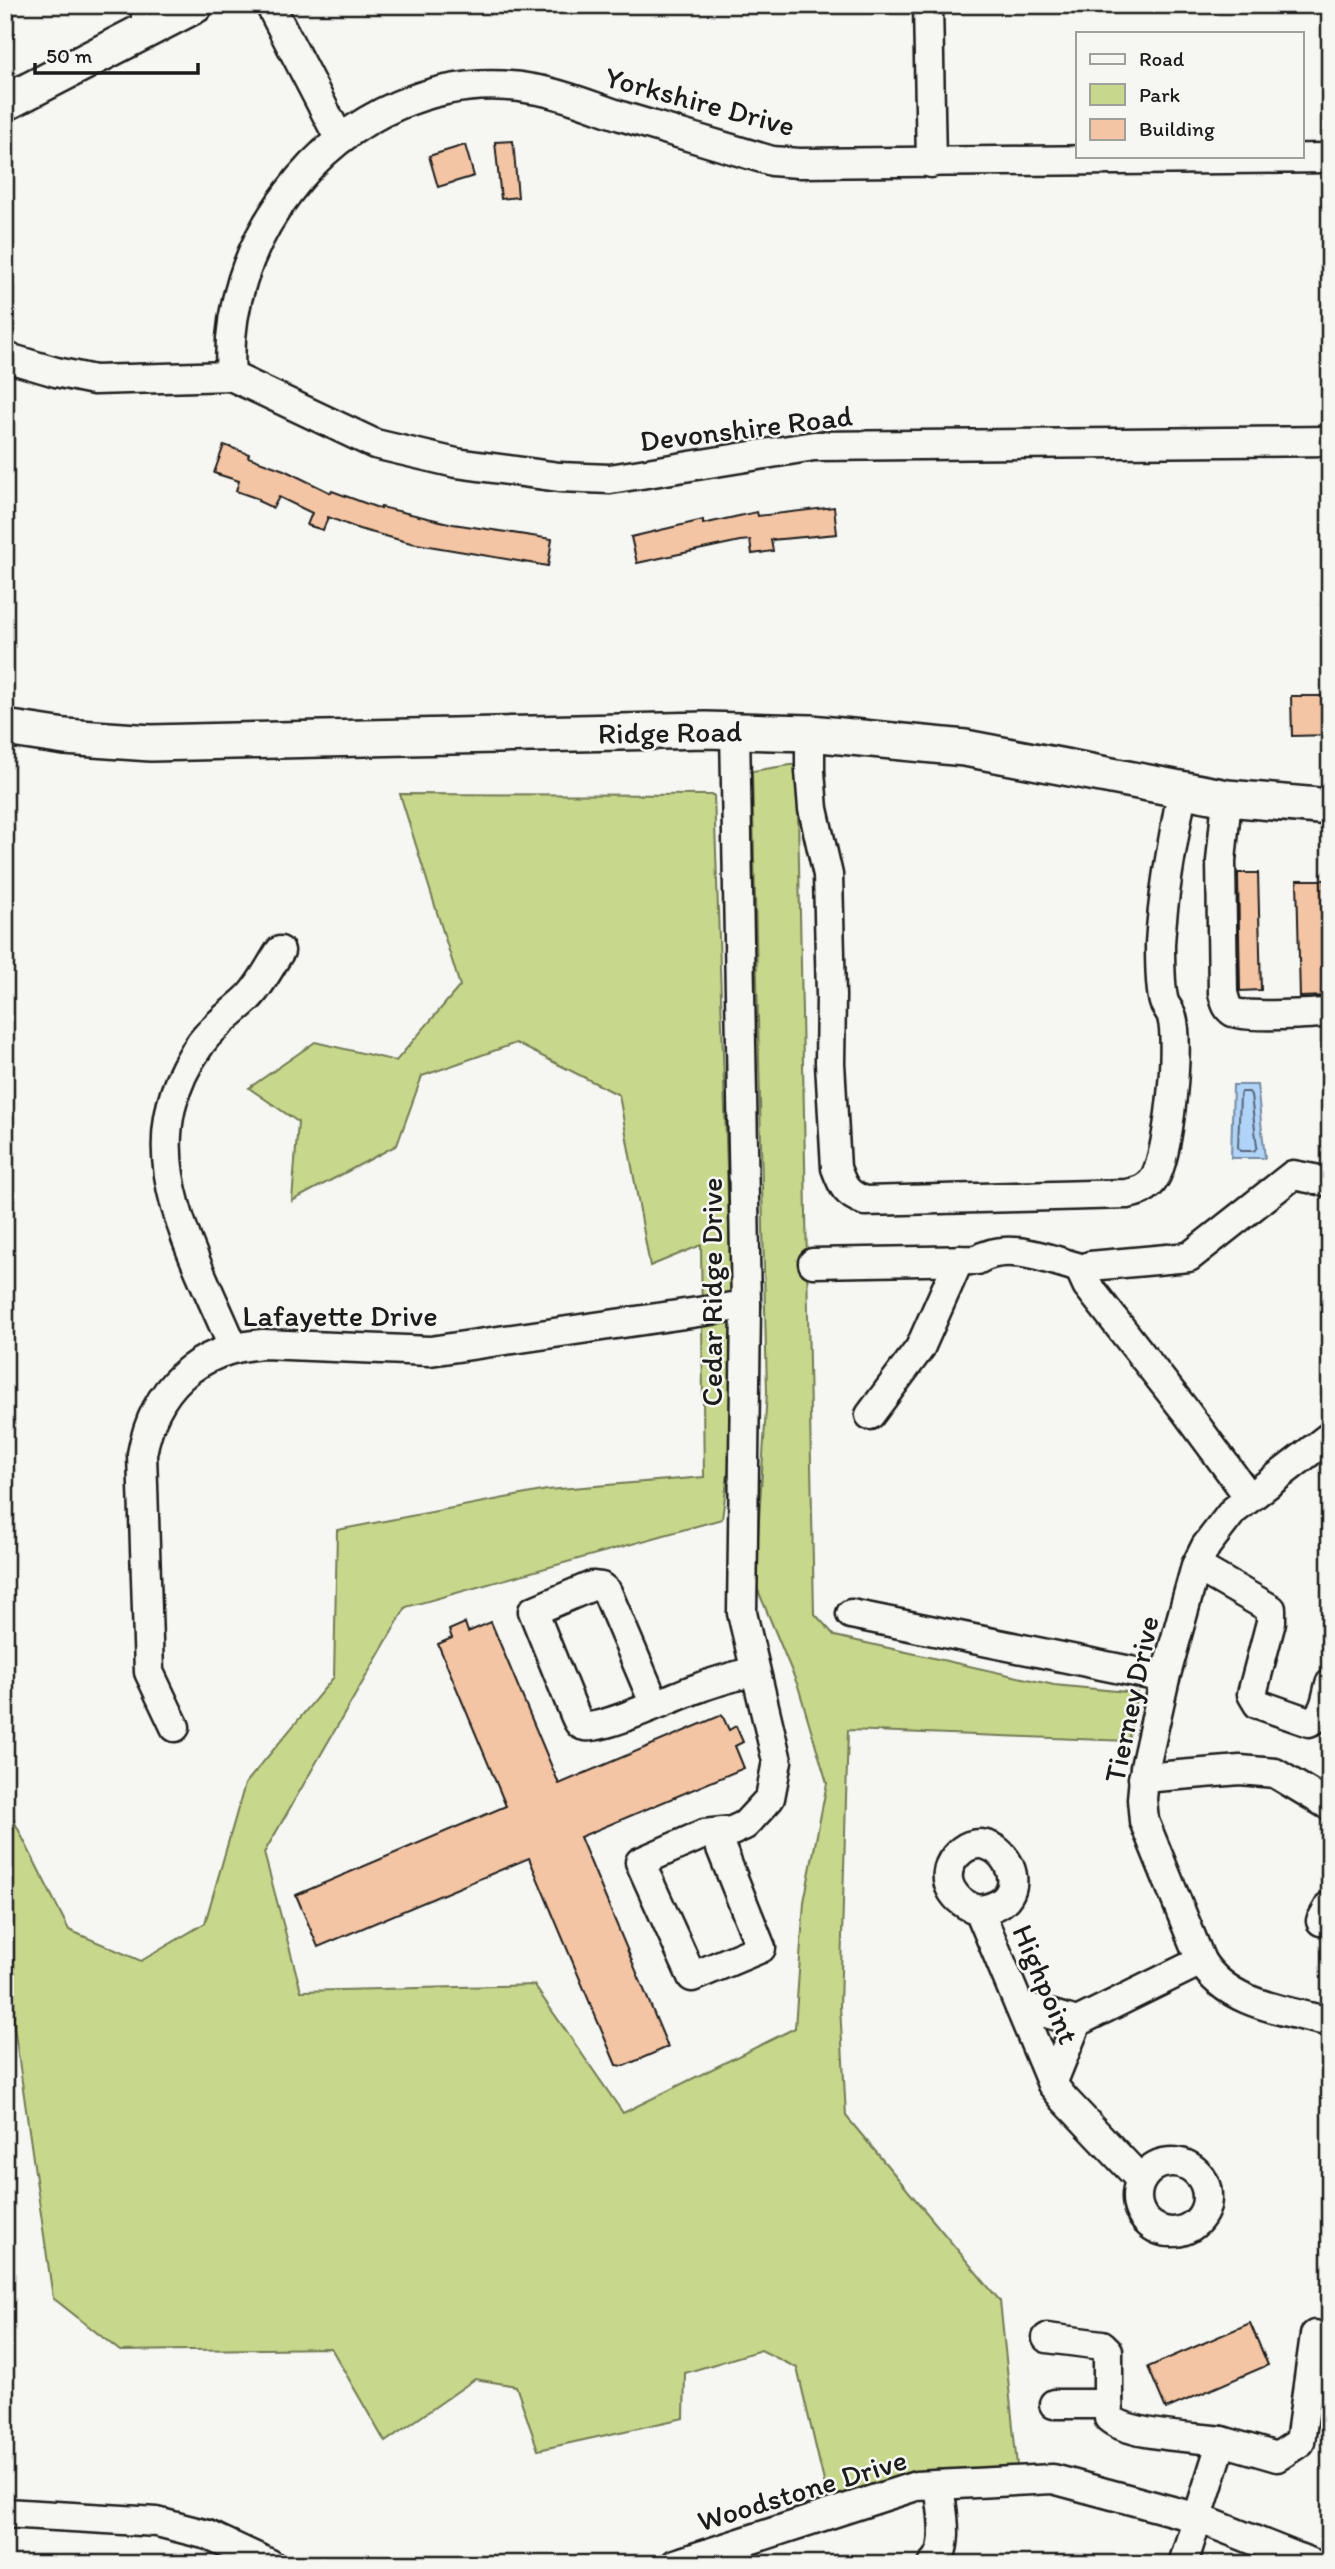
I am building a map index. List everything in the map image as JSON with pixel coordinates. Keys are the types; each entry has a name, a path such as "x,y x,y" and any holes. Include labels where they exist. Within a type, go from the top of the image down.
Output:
{"main road":[{"path":"5,103 146,18 195,5"},
{"name":"Ridge Road","path":"5,728 97,740 161,744 735,731 810,733 990,752 1227,798 1330,807"}],"street":[{"path":"270,5 339,138"},
{"path":"928,5 931,163"},
{"name":"Yorkshire Drive","path":"231,376 229,352 240,290 265,228 286,195 317,158 360,124 404,102 453,89 496,85 540,90 772,160 931,163 1330,158"},
{"path":"5,356 56,372 94,380 231,376"},
{"name":"Devonshire Road","path":"231,376 375,444 456,463 559,477 610,479 814,446 1330,441"},
{"name":"Cedar Ridge Drive","path":"724,1832 761,1948 692,1977 640,1861 704,1835 745,1825 770,1798 777,1761 741,1613 746,1305 735,731"},
{"path":"810,733 813,809 828,876 830,1063 836,1168 842,1184 852,1197 865,1201 1127,1194 1140,1191 1153,1182 1166,1148 1170,1097 1175,1082 1172,1017 1164,1001 1160,947 1164,887 1182,790"},
{"path":"1227,798 1221,860 1223,993 1226,1005 1238,1014 1330,1012"},
{"path":"233,1347 176,1211 166,1166 168,1121 180,1079 196,1051 216,1025 248,998 280,951"},
{"path":"813,1264 977,1260 997,1251 1033,1256 1084,1269 1090,1266 1189,1257 1293,1175 1330,1182"},
{"path":"870,1415 920,1348 959,1260"},
{"path":"1084,1269 1083,1279 1087,1285 1249,1497"},
{"name":"Lafayette Drive","path":"175,1727 149,1672 142,1454 151,1418 170,1387 197,1364 233,1347 263,1344 430,1351 746,1305"},
{"name":"Tierney Drive","path":"1330,1436 1249,1497 1219,1527 1196,1566 1165,1678 1143,1778 1142,1799 1144,1821 1201,1961 1216,1981 1240,1997 1330,2022"},
{"path":"1196,1566 1271,1609 1271,1622 1252,1694 1258,1704 1309,1722 1322,1714 1330,1684"},
{"path":"655,1705 607,1592 601,1587 592,1586 533,1611 579,1723 584,1726 601,1724 655,1705 724,1679 755,1671"},
{"path":"851,1614 1165,1678"},
{"path":"1143,1778 1240,1770 1275,1773 1330,1806"},
{"name":"Highpoint","path":"979,1910 1052,2084 1141,2180"},
{"path":"1018,2005 1077,2022 1201,1961"},
{"name":"Highpoint","path":"1052,2084 1077,2022"},
{"path":"1047,2339 1102,2345 1108,2351 1109,2418 1117,2426 1222,2441 1278,2457 1300,2442 1315,2335"},
{"path":"1054,2404 1098,2404 1108,2398"},
{"path":"1183,2564 1222,2441"},
{"name":"Woodstone Drive","path":"675,2564 916,2486 1053,2479 1198,2518 1314,2564"},
{"path":"933,2564 938,2560 945,2533 939,2485"},
{"path":"5,2513 158,2522 208,2535 270,2564"}],"green space":[{"path":"797,764 814,1613 835,1636 1054,1685 1137,1693 1128,1741 848,1730 840,2006 846,2116 1000,2301 1019,2485 832,2515 797,2368 761,2350 685,2373 684,2418 538,2450 516,2386 475,2379 385,2442 331,2348 120,2351 53,2298 5,1963 5,1803 69,1930 141,1961 205,1923 245,1784 334,1677 337,1530 547,1490 704,1477 701,1245 650,1266 619,1095 516,1043 422,1076 397,1145 292,1201 298,1122 249,1088 315,1042 396,1061 460,986 400,794 714,795 731,1283 731,1451 722,1519 406,1607 264,1853 301,1991 534,1985 623,2113 795,2028 804,1902 827,1783 798,1686 755,1583 767,1392 752,771"}],"water":[{"path":"1233,1085 1257,1085 1265,1158 1231,1158"}],"building":[{"path":"513,141 518,197 501,199 495,142"},
{"path":"465,145 474,176 438,187 429,156"},
{"path":"224,445 331,493 332,491 381,509 453,524 552,539 548,566 411,543 359,529 328,517 323,530 307,525 312,513 279,497 273,508 258,501 259,499 236,491 239,481 214,473"},
{"path":"834,507 837,534 771,540 773,551 752,554 750,540 637,563 631,537 703,520 703,524 757,512 758,516"},
{"path":"1291,696 1330,696 1330,735 1292,736"},
{"path":"1238,873 1258,873 1261,990 1240,991"},
{"path":"1297,880 1325,880 1327,996 1300,997"},
{"path":"491,1622 559,1784 722,1715 729,1730 736,1726 743,1742 735,1746 744,1768 580,1837 668,2047 624,2066 616,2065 529,1858 318,1947 296,1895 506,1806 438,1644 452,1638 449,1630 465,1623 468,1632"},
{"path":"1250,2323 1268,2365 1166,2409 1148,2367"}]}
